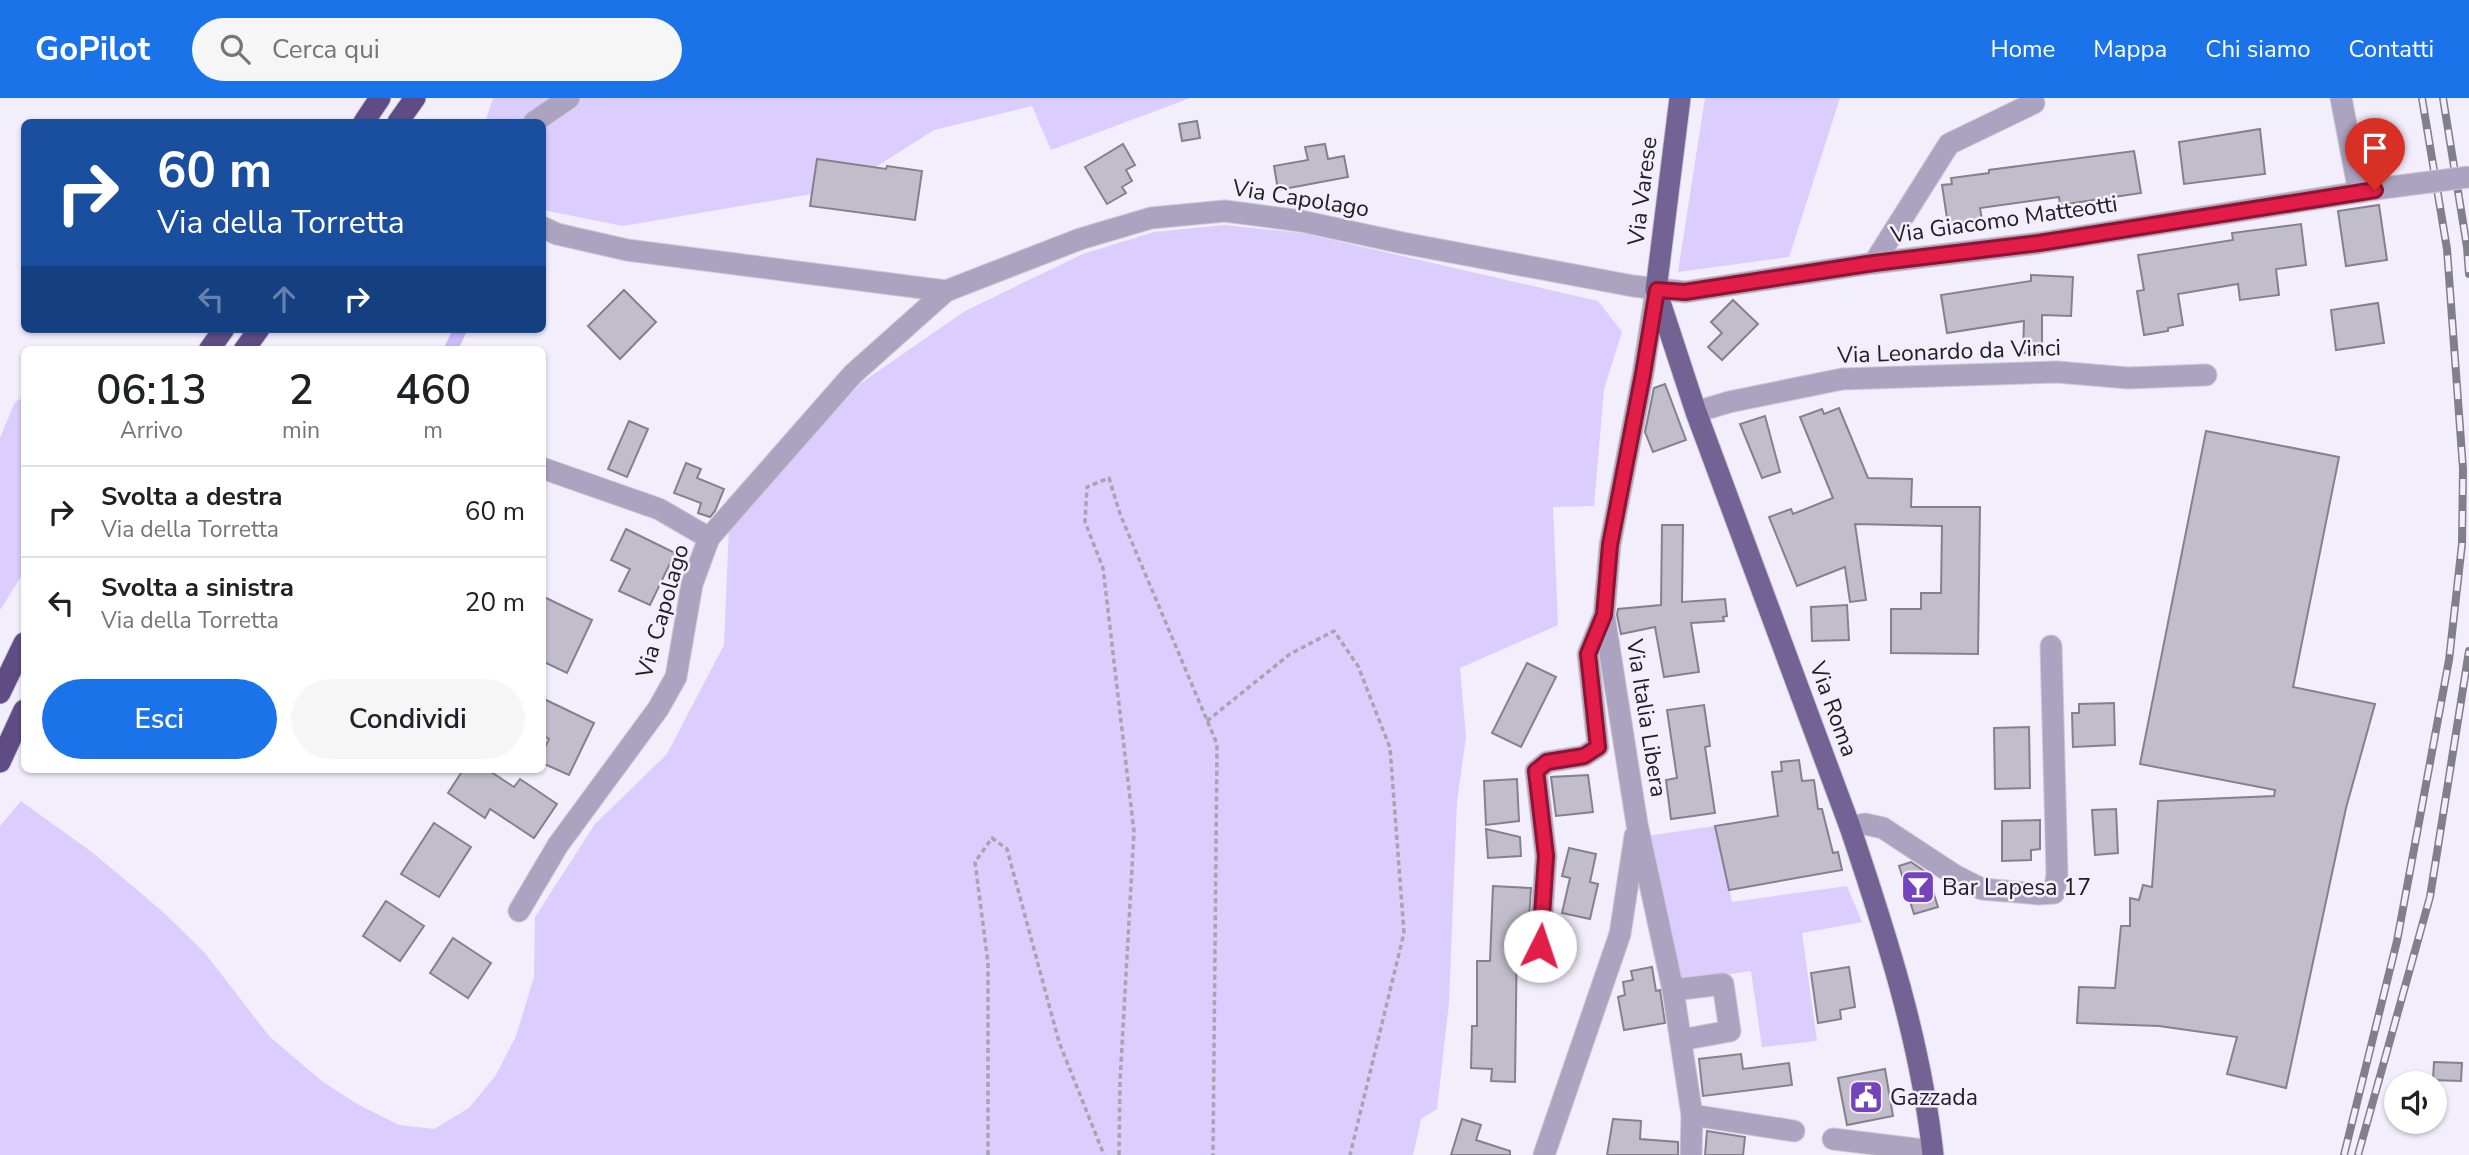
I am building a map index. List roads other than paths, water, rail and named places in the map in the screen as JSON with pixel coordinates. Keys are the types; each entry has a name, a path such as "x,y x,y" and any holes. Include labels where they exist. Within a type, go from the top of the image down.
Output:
{"highway":[{"path":"366,119 380,98"},
{"path":"400,119 415,98"},
{"path":"0,694 21,649"},
{"path":"0,762 21,716"}],"main road":[{"name":"Via Varese","path":"1657,290 1680,98"},
{"name":"Via Roma","path":"1657,290 1696,412 1850,827 1893,963 1918,1056 1933,1153"}],"street":[{"path":"538,119 569,98"},
{"path":"2341,98 2359,191"},
{"path":"1874,263 1949,144 2035,103"},
{"name":"Via Giacomo Matteotti","path":"1657,290 1685,292 1874,263 2039,243 2359,191 2469,177"},
{"name":"Via Capolago","path":"519,911 558,845 658,709 676,677 692,584 709,538 853,374 946,291 1080,239 1151,218 1225,211 1301,220 1417,246 1657,290"},
{"name":"Via Capolago","path":"546,228 557,234 627,250 946,291"},
{"name":"Via Italia Libera","path":"1657,290 1610,545 1604,615 1637,824 1673,990 1692,1115 1691,1155"},
{"name":"Via Leonardo da Vinci","path":"1696,412 1729,402 1842,379 2057,372 2128,378 2206,375"},
{"path":"546,469 659,509 709,538"},
{"path":"1540,946 1546,856 1536,771 1547,762 1584,756 1598,747 1588,654 1604,615"},
{"path":"1850,827 1865,824 1883,828 1956,876 1982,889 2054,893 2057,874 2051,646"},
{"path":"1544,1155 1619,934 1637,824"},
{"path":"1673,990 1723,984 1730,1031 1681,1040"},
{"path":"1692,1115 1794,1131"},
{"path":"1833,1139 1933,1153"}],"railway":[{"path":"2344,1155 2397,941 2449,660 2462,544 2463,469 2447,249 2422,98"},
{"path":"2443,98 2469,274"},
{"path":"2358,1155 2430,897 2469,651"}],"place":[{"name":"Bar Lapesa 17","path":"1918,887"},
{"name":"Gazzada","path":"1866,1097"}]}
